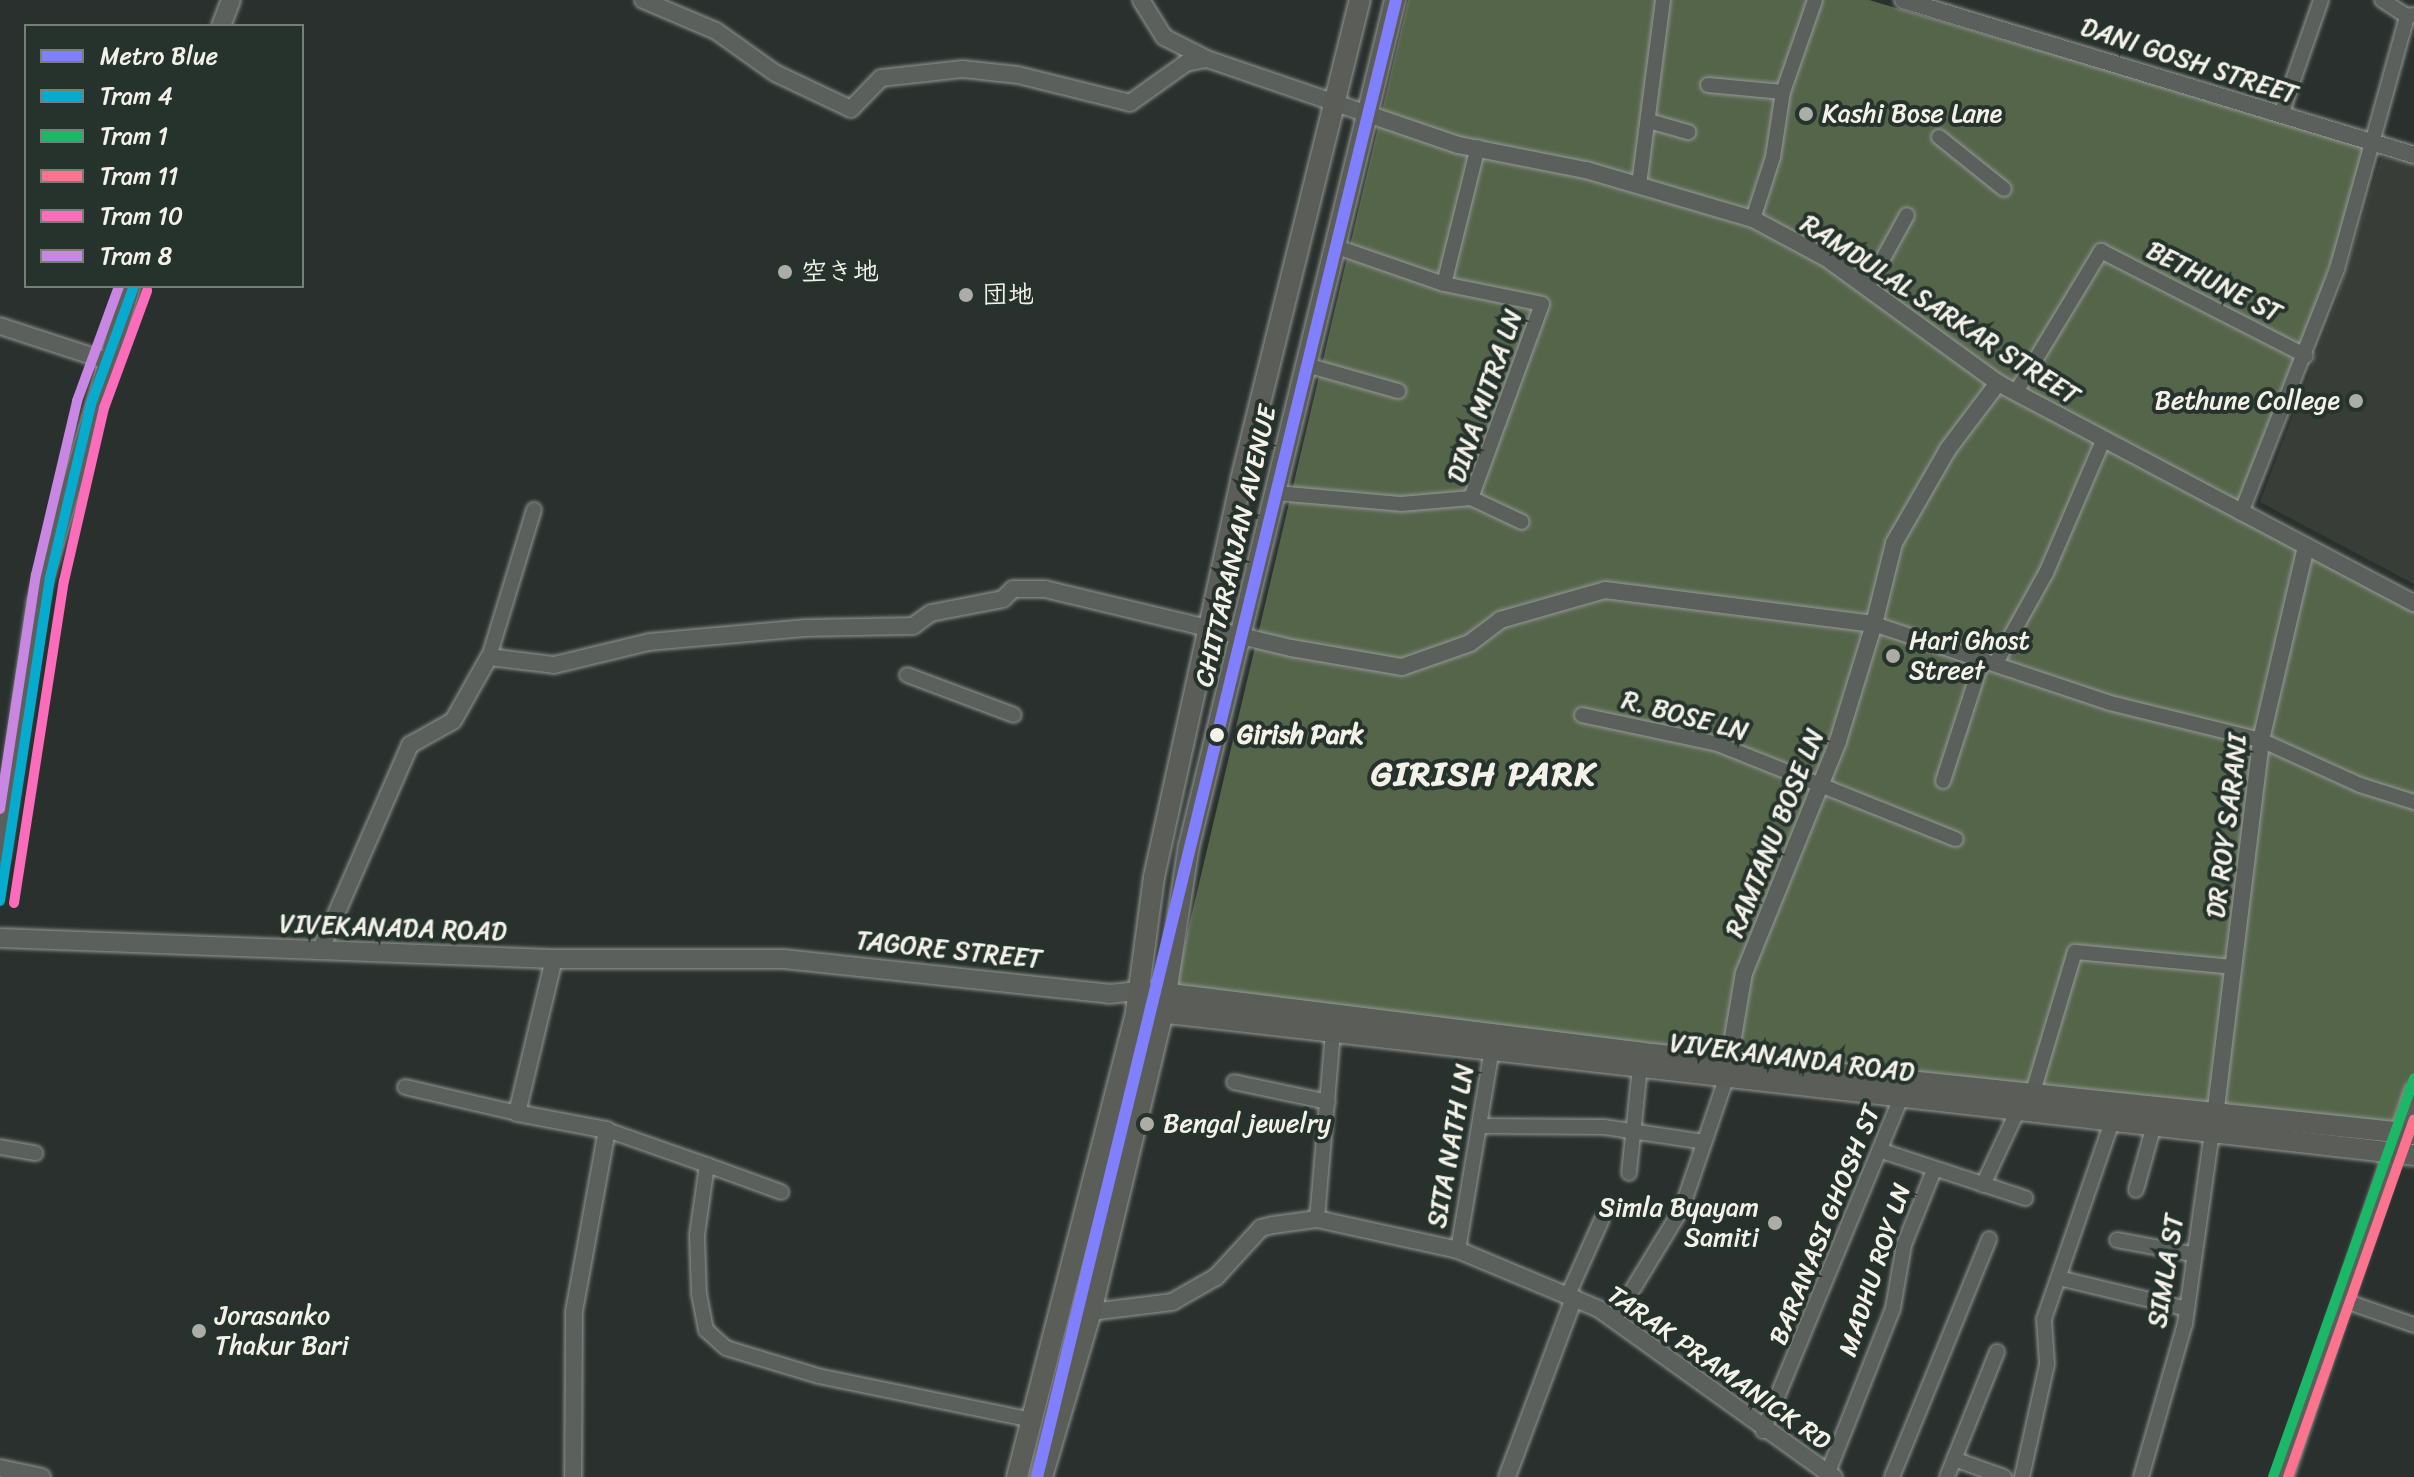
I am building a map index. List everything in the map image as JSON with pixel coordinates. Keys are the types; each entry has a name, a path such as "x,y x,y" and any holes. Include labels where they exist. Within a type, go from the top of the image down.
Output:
{"main road":[{"path":"222,24 231,0"},
{"path":"1017,1477 1138,1000 1154,877 1209,625 1360,0"},
{"name":"CHITTARANJAN AVENUE","path":"1042,1477 1091,1312 1165,1003 1189,846 1245,632 1334,246 1395,0"},
{"path":"0,854 37,601 104,360 130,288"},
{"name":"VIVEKANADA ROAD","path":"0,938 554,959 784,959"},
{"name":"TAGORE STREET","path":"784,959 1109,994 1165,1003"},
{"name":"VIVEKANANDA ROAD","path":"1165,1003 1333,1031 1492,1050 1640,1067 1728,1069"},
{"name":"VIVEKANANDA ROAD","path":"1165,1003 2214,1124 2401,1139 2414,1155"},
{"path":"2284,1477 2401,1139 2414,1090"},
{"name":"VIVEKANANDA ROAD","path":"2025,1102 2154,1125 2214,1124"}],"street":[{"name":"RAMDULAL SARKAR STREET","path":"1141,0 1164,37 1207,59 1368,114 1478,147 1639,185 1753,219 1867,288 1998,383 2102,443 2414,603"},
{"path":"1639,185 1663,0"},
{"path":"1753,219 1773,157 1783,92 1815,0"},
{"name":"DANI GOSH STREET","path":"1903,0 2414,155"},
{"path":"2281,115 2321,0"},
{"path":"2241,513 2306,356 2410,15 2382,0"},
{"path":"647,1 716,31 775,73 851,109 881,78 963,69 1018,75 1130,103 1166,74 1207,59"},
{"path":"1708,85 1783,92"},
{"path":"1649,121 1688,132"},
{"path":"1939,137 2004,189"},
{"path":"1334,246 1444,284 1478,147"},
{"path":"1867,288 1907,215"},
{"name":"BETHUNE ST","path":"2016,392 2101,251 2306,356"},
{"name":"DINA MITRA LN","path":"1444,284 1542,304 1471,498 1522,522"},
{"path":"0,326 104,360"},
{"path":"1306,365 1398,391"},
{"name":"RAMTANU BOSE LN","path":"1728,1069 1744,973 1819,787 1874,624 1894,543 1948,449 1998,383"},
{"path":"1943,781 1990,659 2046,573 2102,443"},
{"path":"1276,493 1401,504 1471,498"},
{"path":"320,951 410,745 453,721 489,657 534,510"},
{"name":"DR ROY SARANI","path":"2214,1124 2261,740 2306,546"},
{"path":"489,657 554,665 649,642 805,628 913,626 931,613 1003,599 1013,589 1045,589 1245,632 1291,648 1402,667 1470,643 1500,620 1573,596 1627,589 1748,612 1874,624 1990,659 2110,703 2261,740 2360,785 2414,802"},
{"path":"907,675 1014,715"},
{"name":"R. BOSE LN","path":"1582,715 1718,744 1819,787 1956,839"},
{"path":"1983,1185 2025,1102 2075,952 2233,967"},
{"path":"517,1113 554,959"},
{"path":"1317,1219 1333,1031"},
{"name":"SITA NATH LN","path":"1458,1250 1492,1050"},
{"path":"1629,1173 1640,1067"},
{"path":"1614,1320 1682,1208 1728,1069"},
{"path":"1234,1082 1328,1102"},
{"path":"405,1087 607,1130 781,1192"},
{"name":"BARANASI GHOSH ST","path":"1763,1431 1882,1151 1905,1089"},
{"path":"2022,1477 2047,1364 2044,1319 2113,1119"},
{"name":"SIMLA ST","path":"2141,1477 2187,1309 2191,1254 2214,1124"},
{"path":"2136,1190 2154,1125"},
{"path":"1480,1126 1635,1133 1704,1142"},
{"path":"573,1477 574,1312 607,1130"},
{"path":"0,1147 35,1153"},
{"path":"1882,1151 2025,1198"},
{"path":"707,1165 697,1235 699,1294 706,1330 716,1340 818,1376 1032,1420"},
{"name":"MADHU ROY LN","path":"1830,1476 1893,1308 1904,1245 1934,1170"},
{"name":"TARAK PRAMANICK RD","path":"1091,1312 1172,1302 1216,1277 1261,1228 1317,1219 1458,1250 1571,1297 1614,1320 1763,1431 1830,1476"},
{"path":"1507,1477 1602,1219"},
{"path":"1892,1477 1989,1239"},
{"path":"2117,1240 2191,1254"},
{"path":"2059,1278 2187,1309"},
{"path":"2345,1301 2414,1325"},
{"path":"1947,1477 1997,1352"},
{"path":"1954,1459 2004,1477"},
{"path":"0,1468 42,1477"}],"shaded area":[{"name":"Bethune College","path":"2381,157 2414,163 2414,584 2260,502 2337,299"}],"green space":[{"path":"1408,0 1869,0 2371,148 2242,517 2414,609 2414,1105 2400,1142 1175,985"}],"metro line":[{"name":"Blue","path":"1037,1477 1396,0"}],"tram line":[{"name":"8","path":"0,809 36,575 77,401 118,288"},
{"name":"4","path":"0,901 50,578 91,404 133,288"},
{"name":"10","path":"14,903 64,581 104,408 147,291"},
{"name":"1","path":"2273,1477 2414,1078"},
{"name":"11","path":"2288,1477 2414,1120"}],"place":[{"name":"Kashi Bose Lane","path":"1806,114"},
{"name":"空き地","path":"785,272"},
{"name":"団地","path":"966,295"},
{"name":"Bethune College","path":"2356,401"},
{"name":"Hari Ghost Street","path":"1893,656"},
{"name":"Girish Park","path":"1217,735"},
{"name":"Bengal jewelry","path":"1147,1124"},
{"name":"Simla Byayam Samiti","path":"1775,1223"},
{"name":"Jorasanko Thakur Bari","path":"199,1331"}],"district":[{"name":"GIRISH PARK","path":"1484,775"}]}
